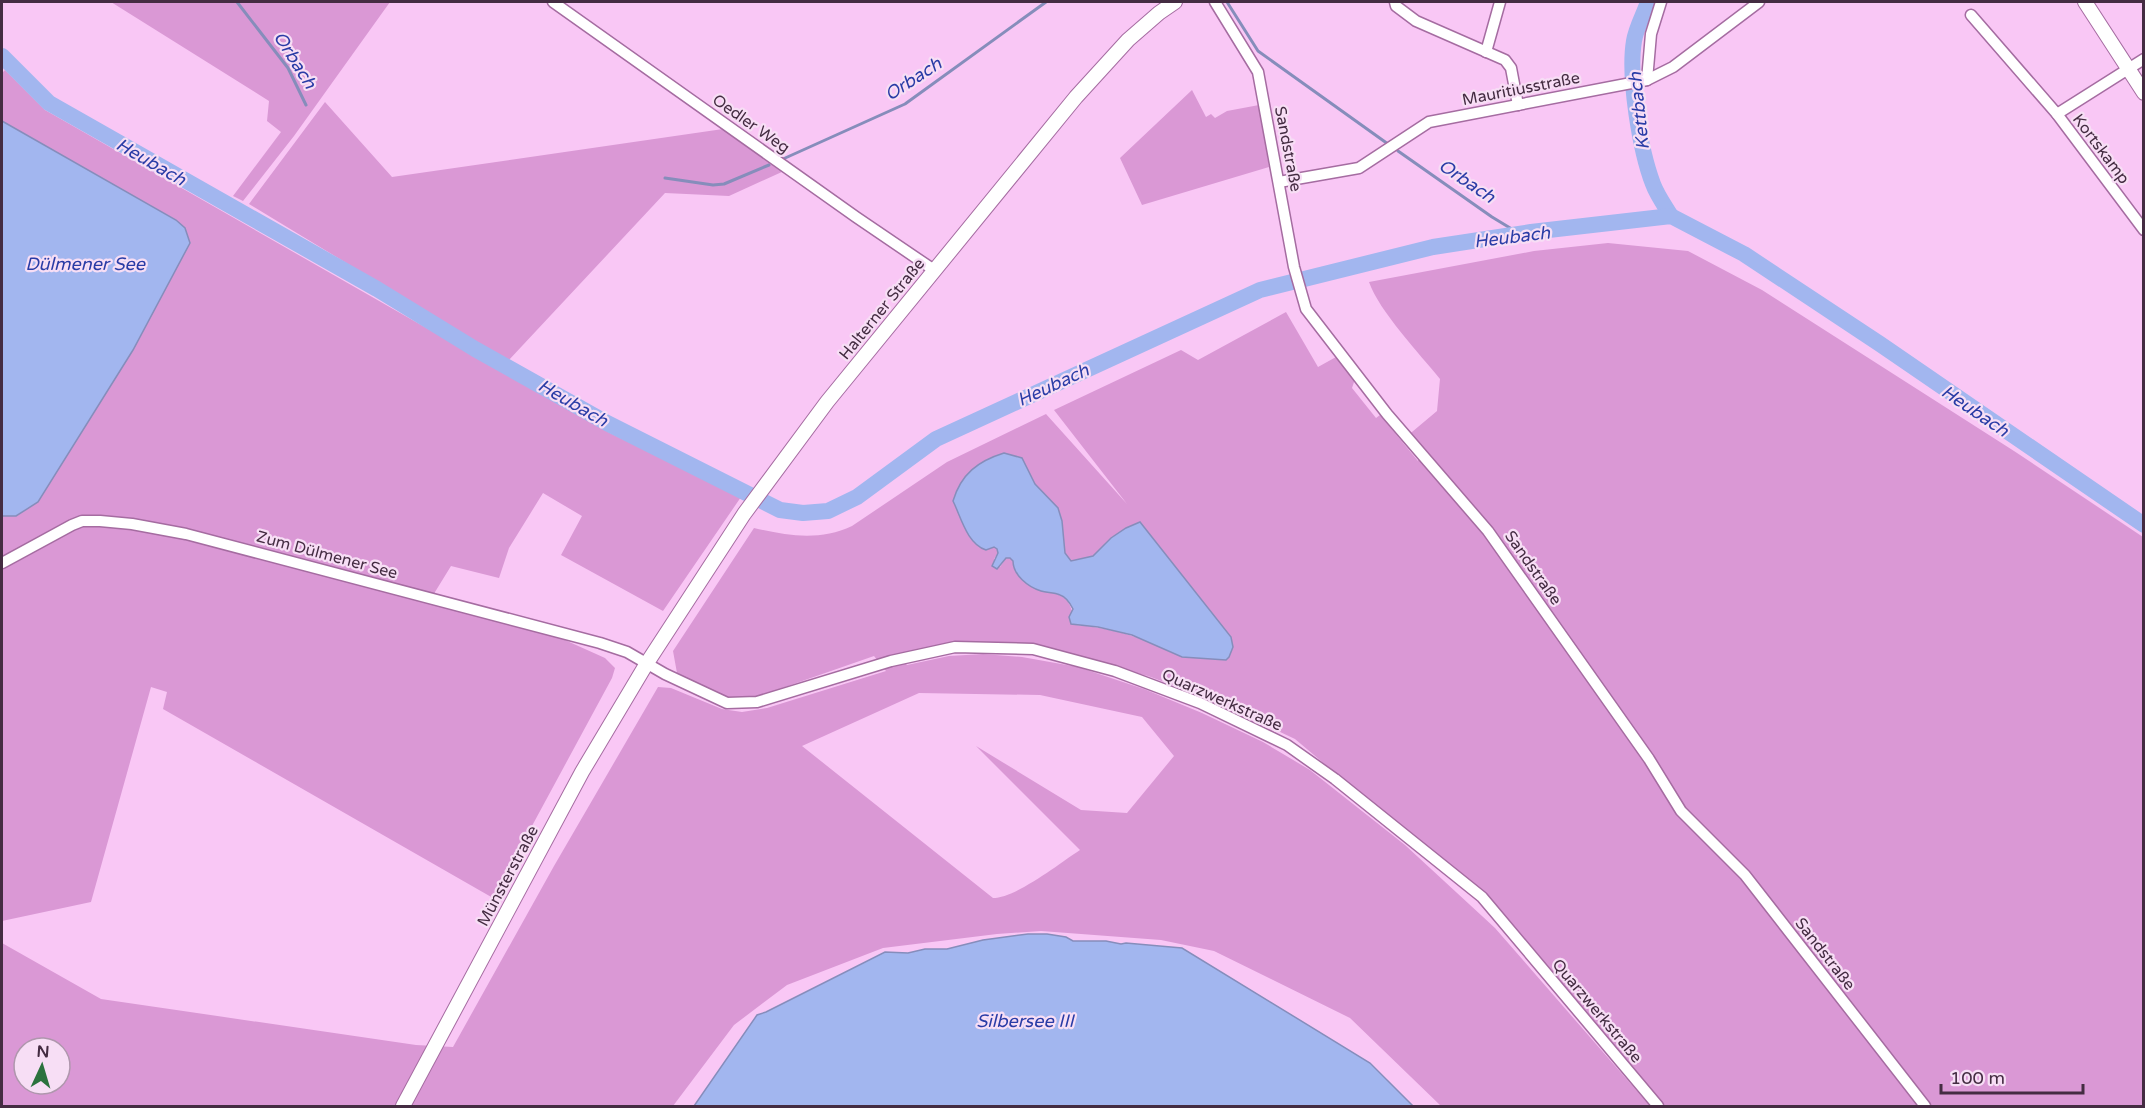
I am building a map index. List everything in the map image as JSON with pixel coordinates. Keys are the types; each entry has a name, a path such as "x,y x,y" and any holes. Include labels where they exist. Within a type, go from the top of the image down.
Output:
{"main road":[{"name":"Halterner Straße","path":"646,663 744,514 827,402 1097,72 1128,40 1175,2"},
{"path":"2085,2 2144,93"},
{"name":"Münsterstraße","path":"403,1107 582,772 646,663"}],"street":[{"name":"Oedler Weg","path":"553,2 934,270"},
{"name":"Sandstraße","path":"1215,2 1258,72 1294,267 1306,309 1387,414 1488,531 1649,759 1681,811 1745,875 1925,1107"},
{"path":"1395,2 1396,6 1416,21 1505,60 1511,68 1518,105"},
{"path":"1486,52 1500,2"},
{"path":"1644,80 1651,34 1661,2"},
{"name":"Mauritiusstraße","path":"1279,182 1359,168 1429,122 1644,80 1673,67 1759,2"},
{"name":"Kortskamp","path":"1971,15 2057,114 2144,230"},
{"name":"Kortskamp","path":"2057,114 2144,58"},
{"name":"Zum Dülmener See","path":"2,563 82,521 132,524 186,534 550,628 620,649 646,663"},
{"name":"Quarzwerkstraße","path":"646,663 664,674 727,702 757,702 891,661 955,647 1033,649 1115,671 1200,703 1287,746 1335,779 1482,897 1658,1107"}],"shaded area":[{"path":"111,2 390,2 294,136 243,201 233,196 281,132 267,121 269,101"},
{"path":"5,70 45,110 610,433 741,497 663,611 561,555 582,516 543,493 509,548 499,578 451,566 435,592 434,603 556,636 605,658 615,668 612,678 493,898 163,709 167,692 151,687 91,902 2,921 2,516 16,516 38,502 133,350 190,243 176,220 2,121 2,73"},
{"path":"1192,90 1206,117 1211,114 1215,118 1227,111 1259,105 1269,167 1142,205 1120,158"},
{"path":"325,102 392,177 723,129 784,171 729,196 665,193 508,361 249,204"},
{"path":"1608,243 1688,251 1762,290 2014,451 2143,537 2143,1106 1658,1106 1482,897 1295,739 1210,699 1148,676 1032,646 953,643 899,656 907,665 949,656 983,654 1022,657 1078,667 1144,689 1202,713 1263,742 1310,770 1405,845 1495,928 1650,1106 1441,1106 1350,1018 1214,951 1161,940 1041,931 883,948 787,985 734,1025 673,1106 2,1106 2,943 101,999 416,1045 453,1047 658,687 671,688 722,709 742,712 767,708 886,671 874,656 753,698 728,698 677,673 673,651 754,528 804,536 840,531 852,526 947,462 1046,414 1127,504 1054,410 1181,350 1198,360 1286,312 1318,367 1336,357 1355,379 1352,388 1376,418 1380,415 1418,461 1420,453 1406,437 1437,411 1440,379 1391,319 1369,282 1534,251","holes":["1022,458 1035,484 1058,508 1062,521 1065,553 1071,562 1093,556 1111,538 1126,528 1172,653 1125,634 1076,625 1070,605 1064,598 1053,593 1010,558 1006,558 1000,567 994,559 998,553 998,549 994,547","919,693 1040,695 1142,717 1174,756 1127,813 1081,810 976,746 1080,850 1025,886 993,898 802,746"]}],"water":[{"name":"Dülmener See","path":"2,121 176,220 185,228 190,243 133,350 38,502 16,516 2,516"},
{"path":"1004,453 1022,458 1035,484 1058,508 1062,521 1065,553 1071,561 1093,556 1111,538 1140,522 1231,637 1233,647 1229,657 1226,660 1182,657 1132,635 1098,627 1071,624 1069,617 1073,609 1064,597 1031,587 1018,576 1010,558 1006,558 997,569 992,566 998,553 997,549 994,547 986,550 974,542 965,529 953,501 961,483 972,470 986,460"},
{"name":"Silbersee III","path":"1047,934 1066,937 1073,941 1106,941 1182,948 1370,1063 1413,1106 694,1106 757,1015 885,952 908,953 925,949 947,949 983,940"}],"waterway":[{"name":"Orbach","path":"237,2 288,68 306,105"},
{"name":"Orbach","path":"783,159 905,104 1046,2"},
{"name":"Orbach","path":"1227,2 1258,51 1388,144"},
{"name":"Kettbach","path":"1648,2 1634,41 1634,93 1648,170 1671,216"},
{"name":"Heubach","path":"2,56 49,103 377,289 475,349 607,423 780,510 803,513 828,511 857,497 936,439 1260,290 1433,247 1531,232 1671,216 1744,254 2144,525"},
{"name":"Orbach","path":"1398,151 1520,234"},
{"name":"Orbach","path":"665,178 713,185 724,184 769,165"}]}
